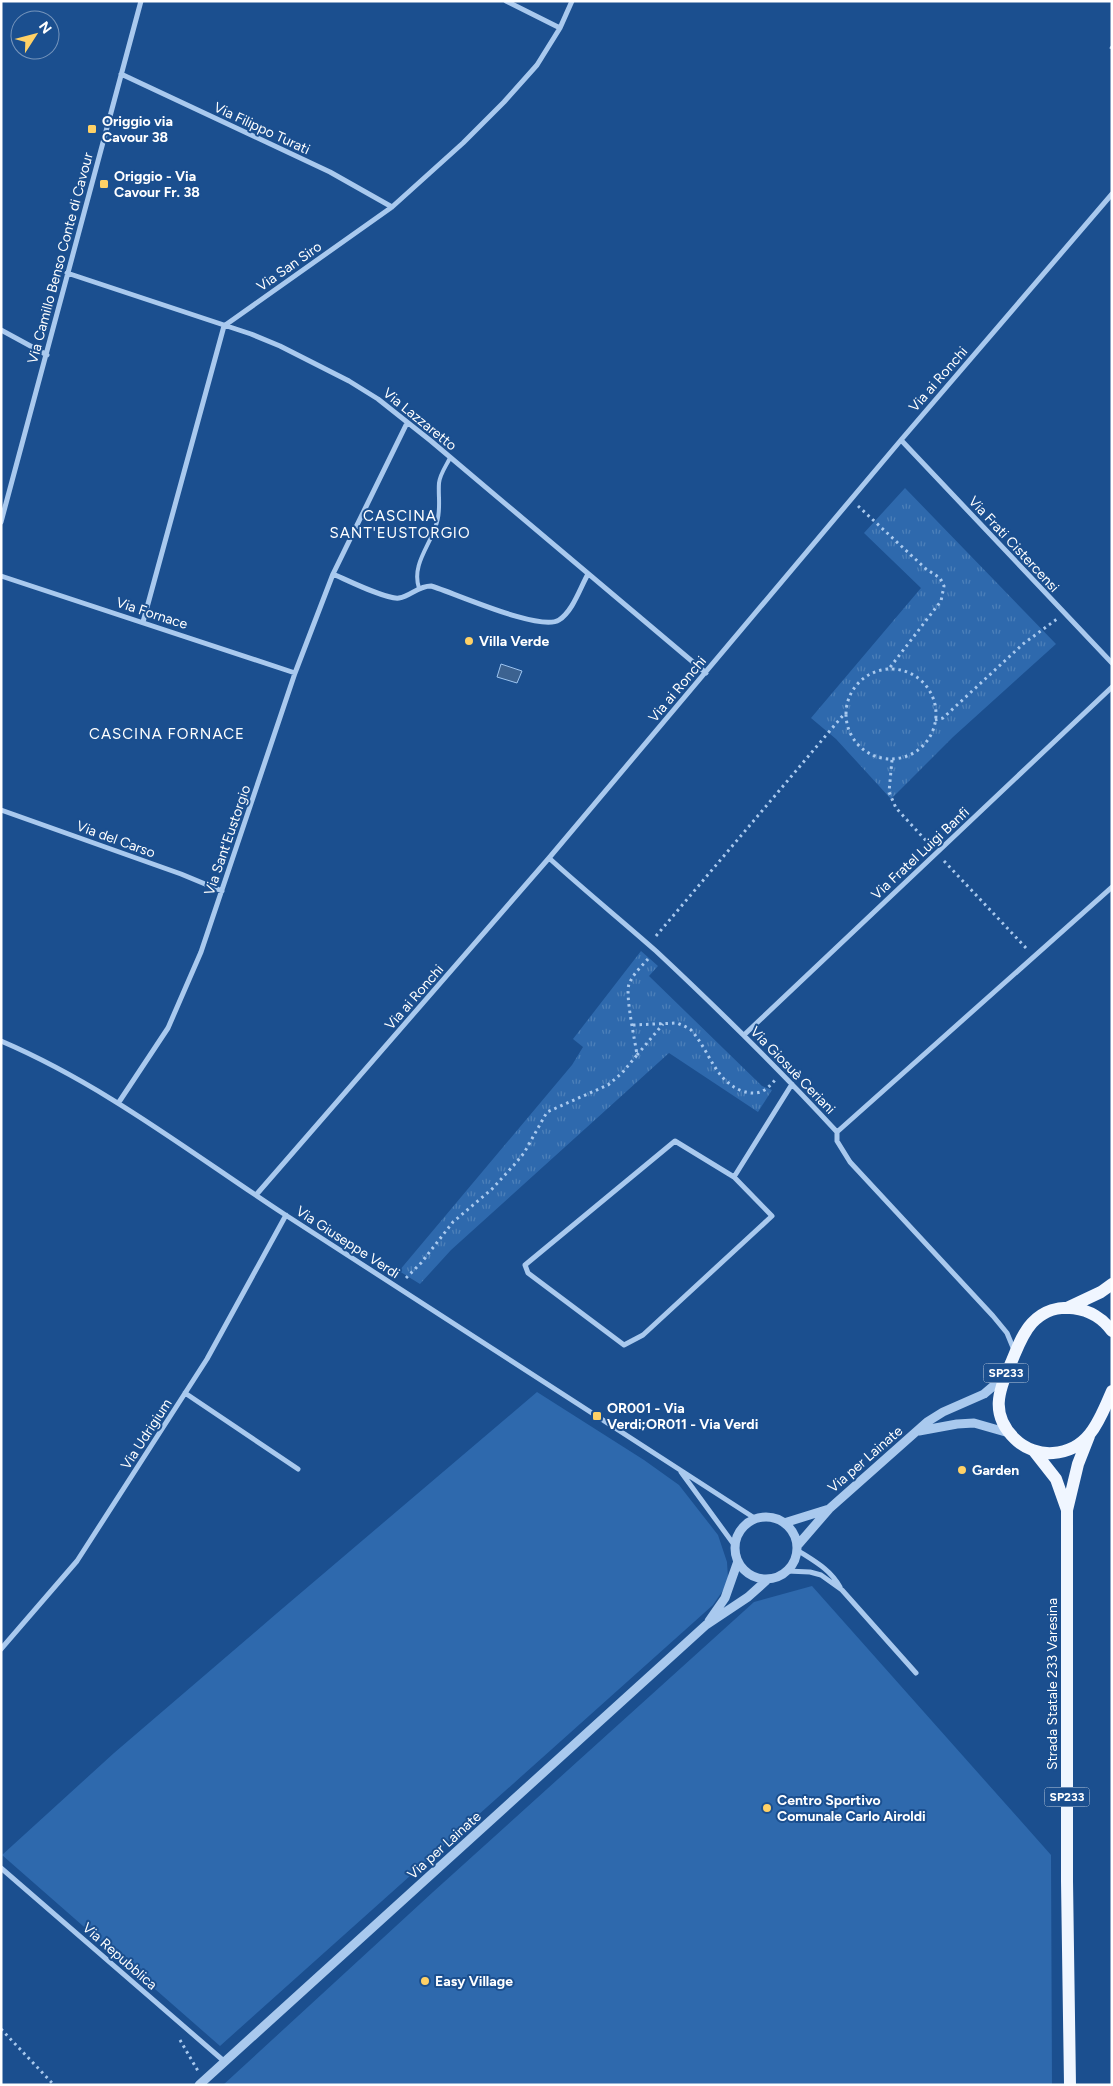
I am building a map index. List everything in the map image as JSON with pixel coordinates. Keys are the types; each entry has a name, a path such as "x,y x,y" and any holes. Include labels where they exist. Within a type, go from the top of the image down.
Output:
{"main road":[{"name":"SP233","path":"1112,1284 1101,1292 1067,1308 1044,1314 1033,1322 1023,1336 1004,1377 999,1393 999,1410 1009,1433 1020,1444 1034,1451 1044,1453 1060,1452 1076,1447 1089,1436 1098,1422 1112,1391"},
{"name":"SP233","path":"1067,1308 1077,1308 1092,1313 1101,1318 1112,1331"},
{"name":"Strada Statale 233 Varesina","path":"1070,2085 1067,1881 1067,1510 1078,1464 1089,1436"},
{"name":"SP233","path":"1034,1451 1056,1479 1067,1510"}],"street":[{"name":"Via Camillo Benso Conte di Cavour","path":"1,522 141,1"},
{"path":"506,1 560,28"},
{"name":"Via San Siro","path":"224,326 392,207 463,143 537,66 560,28 572,1"},
{"name":"Via Filippo Turati","path":"121,74 330,172 392,207"},
{"name":"Via ai Ronchi","path":"256,1195 550,858 901,440 1112,194"},
{"name":"Via Lazzaretto","path":"67,273 280,346 349,381 378,399 706,673"},
{"path":"143,622 224,326"},
{"path":"1,330 47,354"},
{"name":"Via Sant'Eustorgio","path":"119,1102 168,1028 201,952 295,673 334,574 407,423"},
{"name":"Via Frati Cistercensi","path":"901,440 1112,663"},
{"path":"334,574 392,598 406,596 424,586 436,588 524,619 554,622 561,618 572,605 588,574"},
{"name":"Via Fornace","path":"1,576 295,673"},
{"name":"Via Fratel Luigi Banfi","path":"744,1035 1112,687"},
{"name":"Via del Carso","path":"1,810 181,874 222,891"},
{"name":"Via Giosuè Ceriani","path":"550,858 655,951 744,1035 837,1132 1112,887"},
{"name":"Via Giuseppe Verdi","path":"1,1041 34,1054 119,1102 286,1215 756,1519"},
{"path":"734,1177 792,1084"},
{"path":"837,1132 837,1141 850,1162 993,1316 1007,1333 1015,1352"},
{"path":"675,1141 734,1177 772,1216 643,1335 624,1345 528,1273 525,1264 675,1141"},
{"name":"Via Udrigium","path":"1,1649 77,1561 207,1359 286,1215"},
{"name":"Via per Lainate","path":"797,1548 829,1509 927,1422 943,1412 984,1394 1004,1377"},
{"path":"185,1393 298,1468"},
{"path":"919,1431 974,1423 1009,1433"},
{"name":"Via Giuseppe Verdi","path":"679,1470 735,1546"},
{"name":"Via per Lainate","path":"784,1522 829,1509"},
{"path":"766,1517 784,1522 790,1529 797,1548 794,1563 778,1577 758,1578 750,1574 738,1561 735,1546 737,1537 742,1529 756,1519 766,1517"},
{"path":"797,1548 826,1568 834,1576 842,1590 916,1673"},
{"name":"Via per Lainate","path":"706,1625 725,1598 738,1561"},
{"path":"787,1571 810,1572 821,1575 842,1590"},
{"name":"Via per Lainate","path":"199,2085 706,1625 748,1597 768,1579"},
{"name":"Via Repubblica","path":"1,1868 225,2062"}],"lane":[{"path":"419,588 416,578 422,556 440,511 439,482 441,474 450,458"}],"path":[{"path":"852,500 926,569 940,578 944,586 941,601 888,670"},
{"path":"935,720 943,718 1023,644 1064,614"},
{"path":"894,669 909,673 922,681 931,693 936,708 930,738 920,749 907,757 892,760 877,758 864,752 854,741 847,728 845,713 848,699 855,686 866,676 880,670 894,669"},
{"path":"637,1055 628,987 634,976 661,944 654,938 845,713"},
{"path":"892,760 889,792 896,808 1034,958"},
{"path":"633,1024 677,1023 691,1030 716,1072 737,1089 758,1094 765,1091 782,1073"},
{"path":"406,1278 421,1263 453,1222 492,1189 514,1165 524,1153 547,1112 608,1085 622,1073 664,1024"},
{"path":"1,2029 54,2085"}],"green space":[{"path":"905,488 1056,644 953,737 891,799 836,739 811,718 921,588 864,533"},
{"path":"641,951 658,966 649,976 762,1086 772,1090 758,1112 669,1053 451,1250 420,1284 399,1271 572,1065 583,1047 573,1039"},
{"path":"537,1392 644,1460 679,1485 718,1535 727,1562 728,1578 724,1589 713,1605 220,2046 2,1855 114,1753"},
{"name":"Centro Sportivo Comunale Carlo Airoldi","path":"812,1586 1051,1855 1052,2085 223,2085 754,1602"}],"shaded area":[{"path":"501,664 522,671 517,683 497,677"}],"place":[{"name":"Origgio via Cavour 38","path":"92,129"},
{"name":"Origgio - Via Cavour Fr. 38","path":"104,184"},
{"name":"Villa Verde","path":"469,641"},
{"name":"OR001 - Via Verdi;OR011 - Via Verdi","path":"597,1416"},
{"name":"Garden","path":"962,1470"},
{"name":"Centro Sportivo Comunale Carlo Airoldi","path":"767,1808"},
{"name":"Easy Village","path":"425,1981"}],"district":[{"name":"CASCINA SANT'EUSTORGIO","path":"400,524"},
{"name":"CASCINA FORNACE","path":"167,734"}]}
